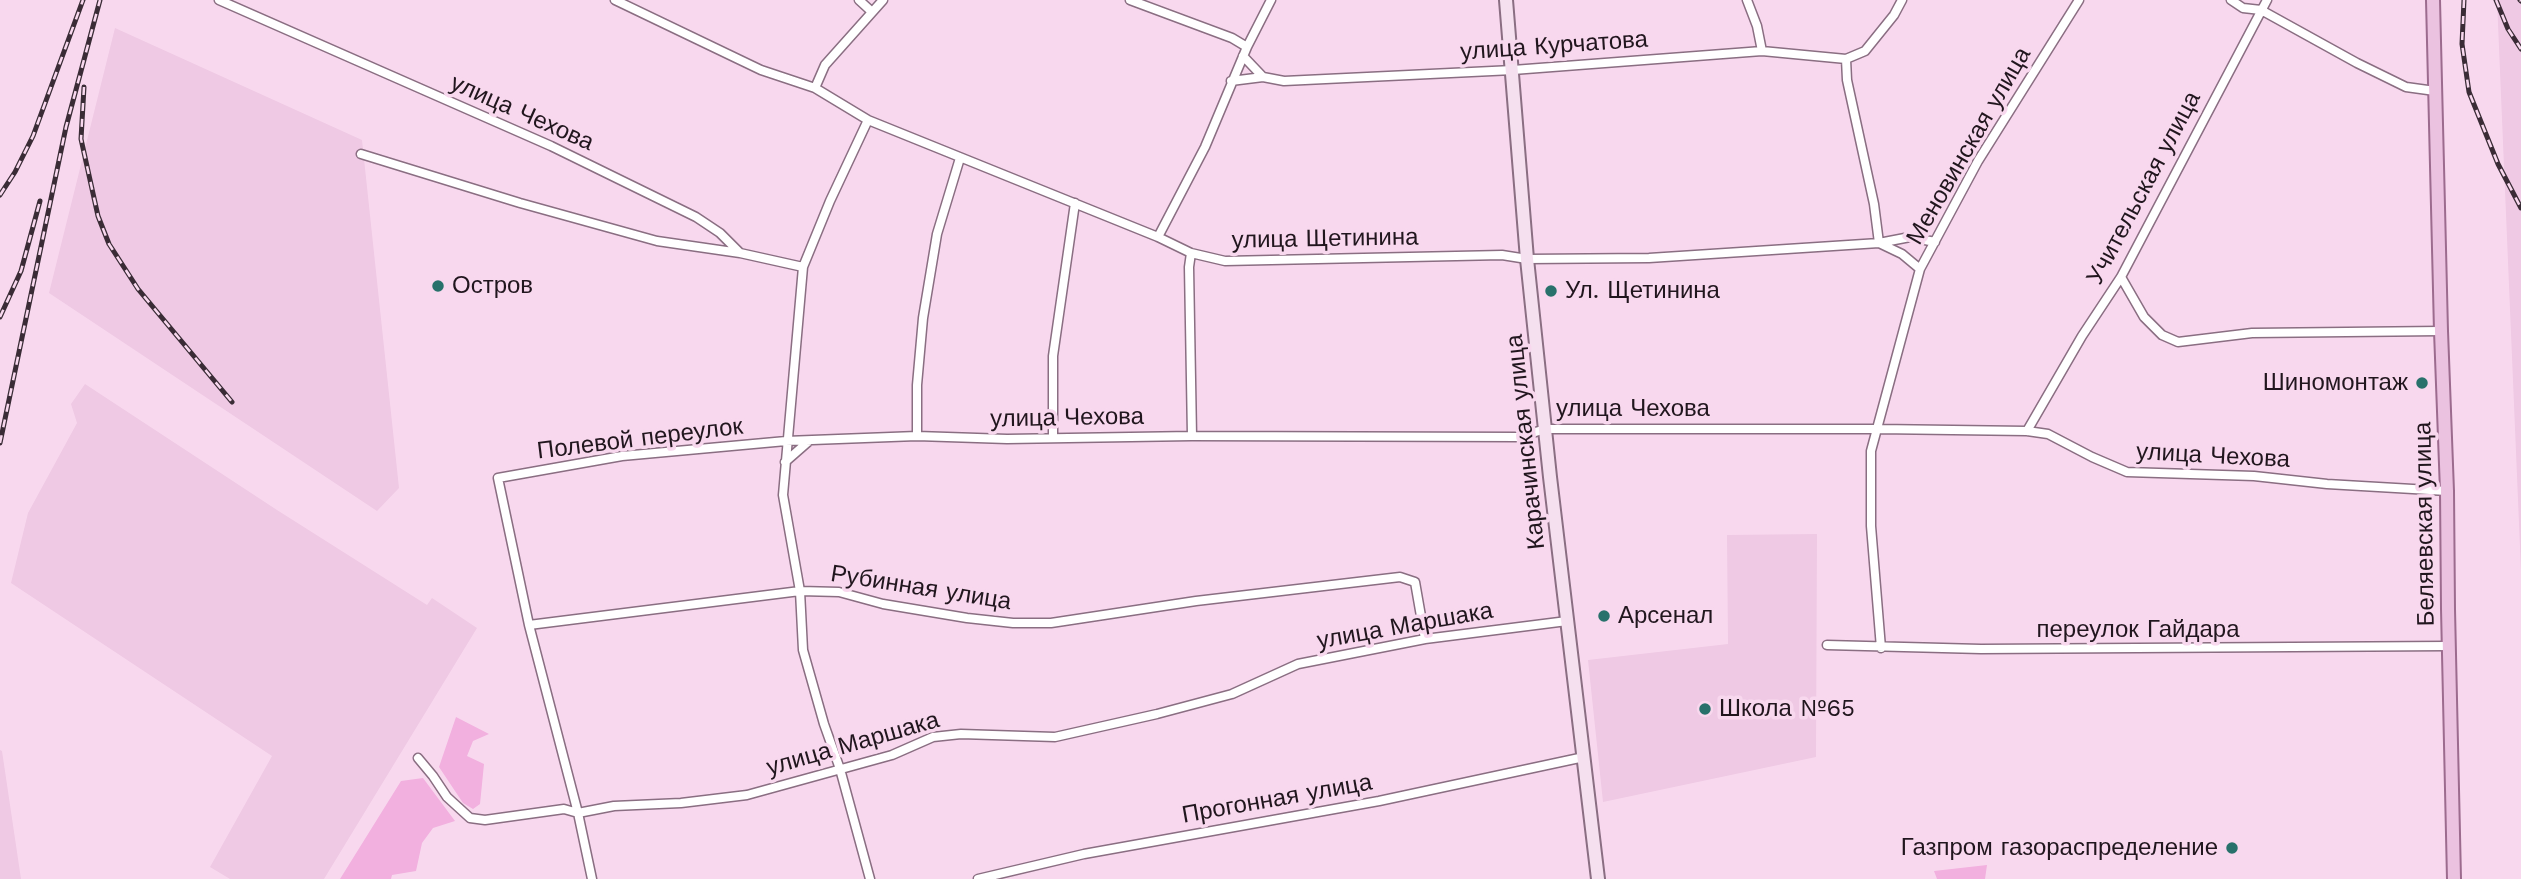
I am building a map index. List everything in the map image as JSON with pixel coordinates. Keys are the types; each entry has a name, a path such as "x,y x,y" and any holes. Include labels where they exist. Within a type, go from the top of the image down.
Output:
{"main road":[{"name":"Беляевская улица","path":"2433,0 2441,331 2448,491 2448,646 2454,879"}],"street":[{"name":"улица Чехова","path":"219,0 551,146 696,218 720,233 740,253 803,267"},
{"name":"улица Щетинина","path":"615,0 761,70 815,88 868,120 1158,237 1191,253 1225,261 1502,255 1527,258 1649,258 1879,243 1910,237 1935,242"},
{"path":"859,0 871,12"},
{"path":"815,88 825,65 883,0"},
{"path":"1130,0 1232,38 1264,77"},
{"path":"1158,237 1205,147 1231,81 1271,0"},
{"name":"Карачинская улица","path":"1506,0 1527,258 1598,879"},
{"path":"1747,0 1757,26 1762,51"},
{"path":"1902,0 1894,15 1864,51 1846,59 1847,80 1874,204 1879,243 1902,254 1920,269"},
{"name":"Меновинская улица","path":"1881,648 1871,513 1871,451 1920,269 1978,161 2079,0"},
{"path":"2231,0 2243,8 2261,10 2406,87 2435,91"},
{"name":"Учительская улица","path":"2027,431 2082,336 2121,278 2267,0"},
{"name":"улица Курчатова","path":"1231,81 1264,77 1284,81 1513,70 1762,51 1846,59"},
{"path":"868,120 803,267 783,495 800,591 803,649 824,724 841,769 870,879"},
{"path":"361,154 520,203 657,241 740,253"},
{"path":"917,436 917,385 925,306 937,234 960,158"},
{"path":"1053,437 1053,356 1075,203"},
{"path":"1191,253 1192,436"},
{"path":"2121,278 2144,317 2162,335 2178,342 2252,333 2441,331"},
{"name":"улица Чехова","path":"786,440 917,436 1007,439 1192,436 1520,437 1545,429 2027,431 2048,434 2127,472 2254,476 2448,491"},
{"name":"Полевой переулок","path":"529,625 498,478 621,456 786,440"},
{"path":"785,462 810,440"},
{"name":"Рубинная улица","path":"529,625 800,591 839,592 883,604 967,618 1013,623 1051,623 1196,601 1400,577 1415,582 1425,639"},
{"name":"улица Маршака","path":"418,758 447,797 470,818 485,820 564,808 578,813 614,806 681,803 747,795 892,755 933,737 972,734 1055,737 1232,694 1298,664 1425,639 1567,621"},
{"path":"529,625 578,813 592,879"},
{"name":"переулок Гайдара","path":"1827,645 1881,648 2232,649 2448,646"},
{"name":"Прогонная улица","path":"978,879 1084,854 1379,801 1584,757"}],"shaded area":[{"path":"2497,0 2521,0 2521,571"},
{"path":"115,28 362,140 399,488 377,511 49,293"},
{"path":"85,384 427,605 432,598 477,628 324,879 230,879 210,867 272,756 11,583 28,513 77,423 71,404"},
{"name":"Школа №65","path":"1817,534 1816,757 1603,802 1588,660 1728,644 1727,535"},
{"path":"456,717 489,734 473,741 467,756 484,764 480,804 473,809 463,803 439,767"},
{"path":"0,750 2,751 21,879 0,879"},
{"path":"423,778 455,821 433,828 422,843 416,871 392,875 391,879 340,879 401,781"},
{"path":"1987,865 1985,879 1937,879 1934,871"}],"railway":[{"path":"0,195 33,136 83,0"},
{"path":"0,443 66,127 100,0"},
{"path":"2464,0 2462,44 2469,92 2498,164 2521,208"},
{"path":"2496,0 2508,29 2521,49"},
{"path":"84,87 81,139 98,216 109,244 138,289 232,402"},
{"path":"0,317 21,271 40,201"}],"place":[{"name":"Остров","path":"438,286"},
{"name":"Ул. Щетинина","path":"1551,291"},
{"name":"Шиномонтаж","path":"2422,383"},
{"name":"Арсенал","path":"1604,616"},
{"name":"Школа №65","path":"1705,709"},
{"name":"Газпром газораспределение","path":"2232,848"}]}
